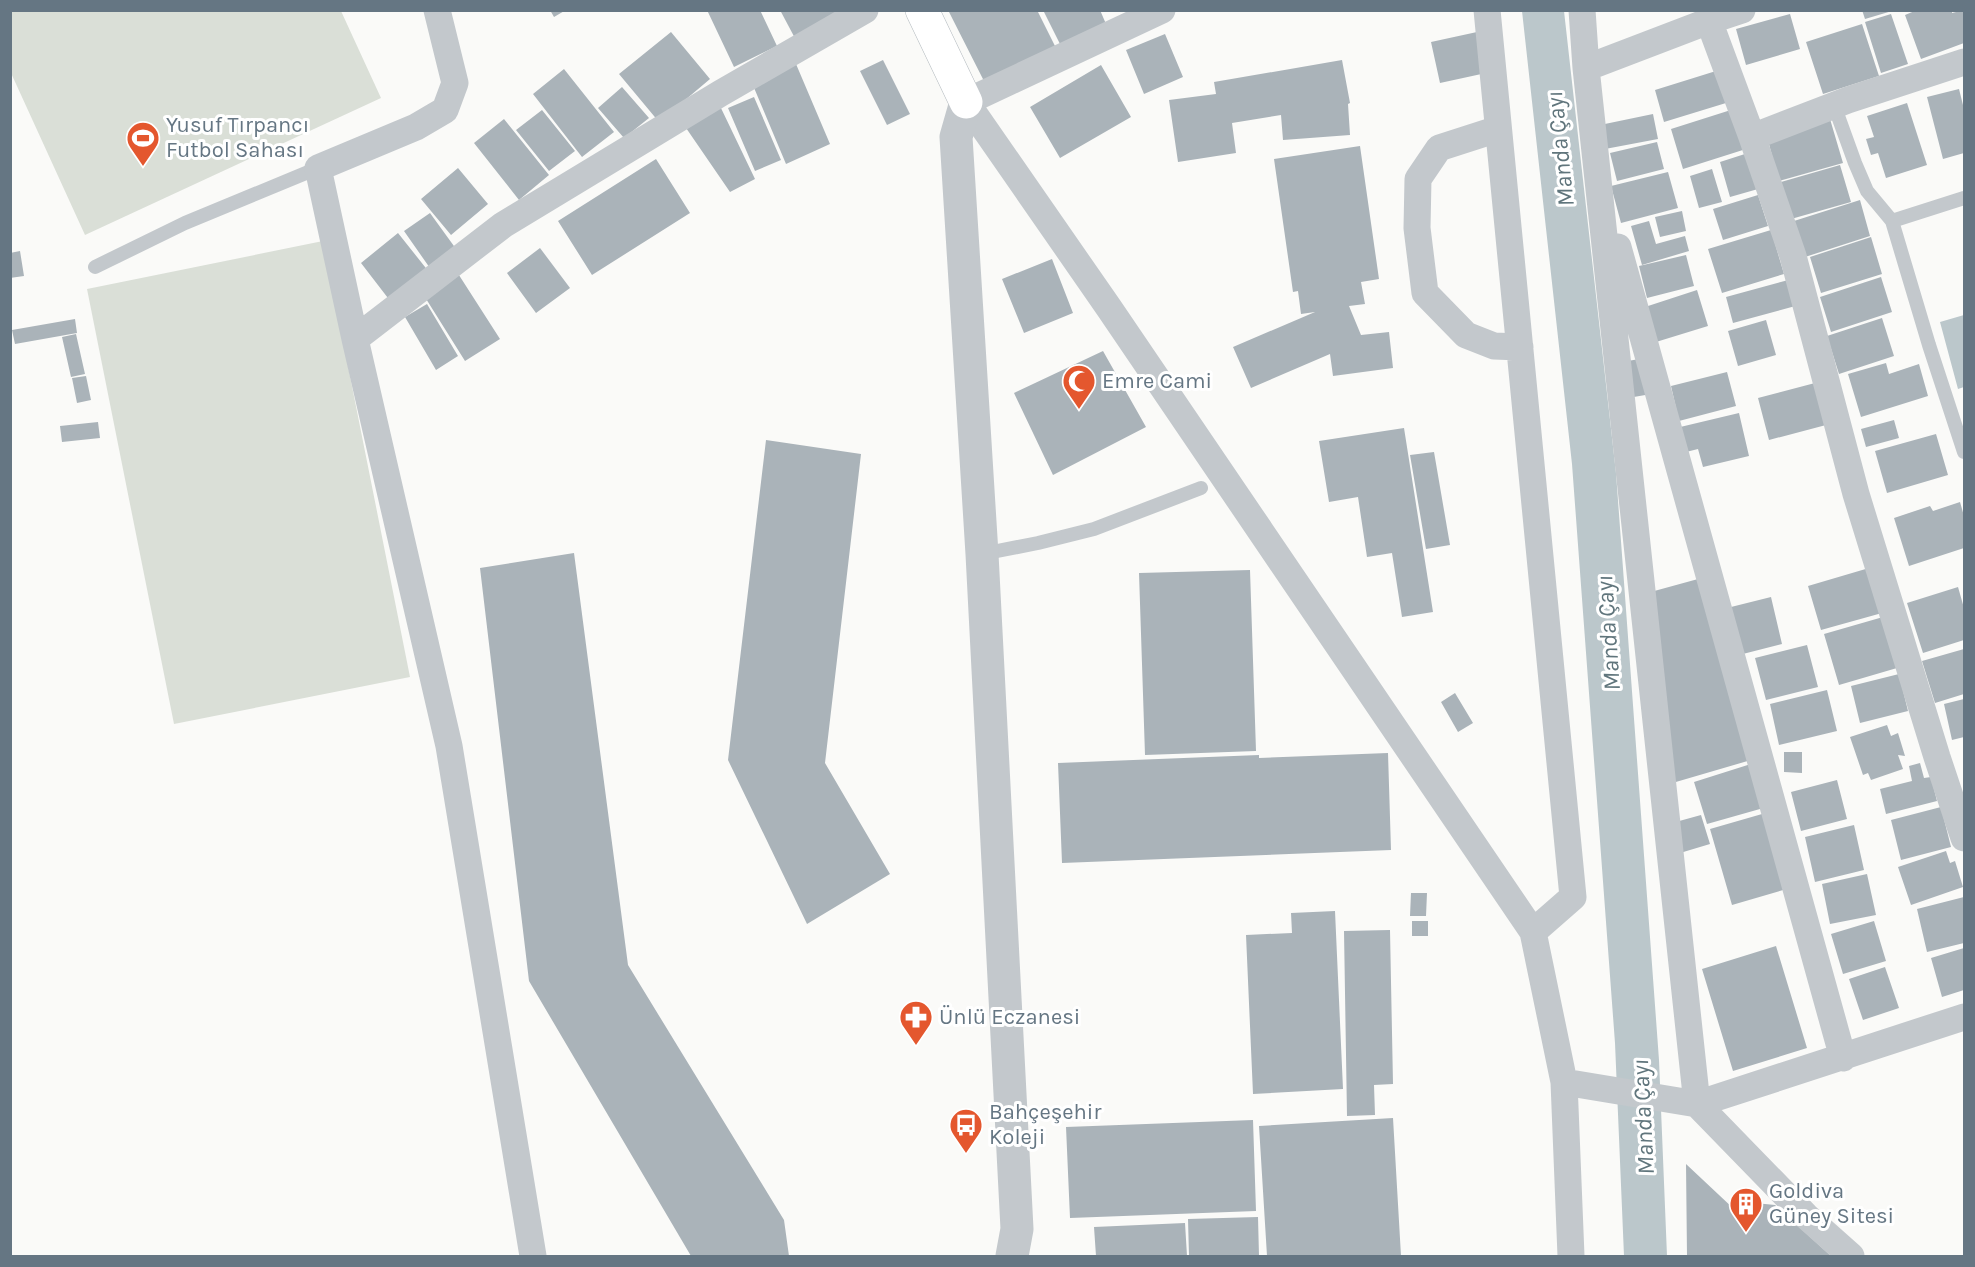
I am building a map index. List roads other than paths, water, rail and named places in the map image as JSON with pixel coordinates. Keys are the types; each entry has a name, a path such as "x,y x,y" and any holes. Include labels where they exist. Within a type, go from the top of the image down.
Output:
{"main road":[{"path":"922,10 966,102"}],"street":[{"path":"437,10 454,83 445,110 416,128 318,168 449,746 534,1257"},
{"path":"356,339 503,225 721,93 865,10"},
{"path":"1019,1247 982,554 956,137 966,102 1162,10"},
{"path":"1487,10 1573,897 1533,932"},
{"path":"1582,10 1586,68 1697,1104 1806,1216 1851,1257"},
{"path":"1586,68 1742,10"},
{"path":"1709,21 1793,256 1856,494 1937,757 1965,838"},
{"path":"1752,137 1834,105 1965,62"},
{"path":"966,102 1533,932 1564,1082 1571,1257"},
{"path":"1498,129 1439,148 1418,179 1417,228 1425,293 1466,335 1494,346 1520,347"},
{"path":"1597,170 1843,1058"},
{"path":"1564,1082 1697,1104 1965,1017"}],"lane":[{"path":"1834,105 1867,191 1892,220 1929,345 1965,452"},
{"path":"95,267 185,223 318,168"},
{"path":"1892,220 1965,198"},
{"path":"982,554 1094,529 1201,488"}],"water":[{"name":"Manda Çayı","path":"1522,11 1564,11 1616,473 1659,1060 1667,1256 1624,1256 1615,1043 1572,464"},
{"path":"1964,315 1964,387 1958,389 1940,322"}],"place":[{"name":"Yusuf Tırpancı Futbol Sahası","path":"143,167"},
{"name":"Emre Cami","path":"1079,410"},
{"name":"Ünlü Eczanesi","path":"916,1046"},
{"name":"Bahçeşehir Koleji","path":"966,1154"},
{"name":"Goldiva Güney Sitesi","path":"1746,1233"}]}
